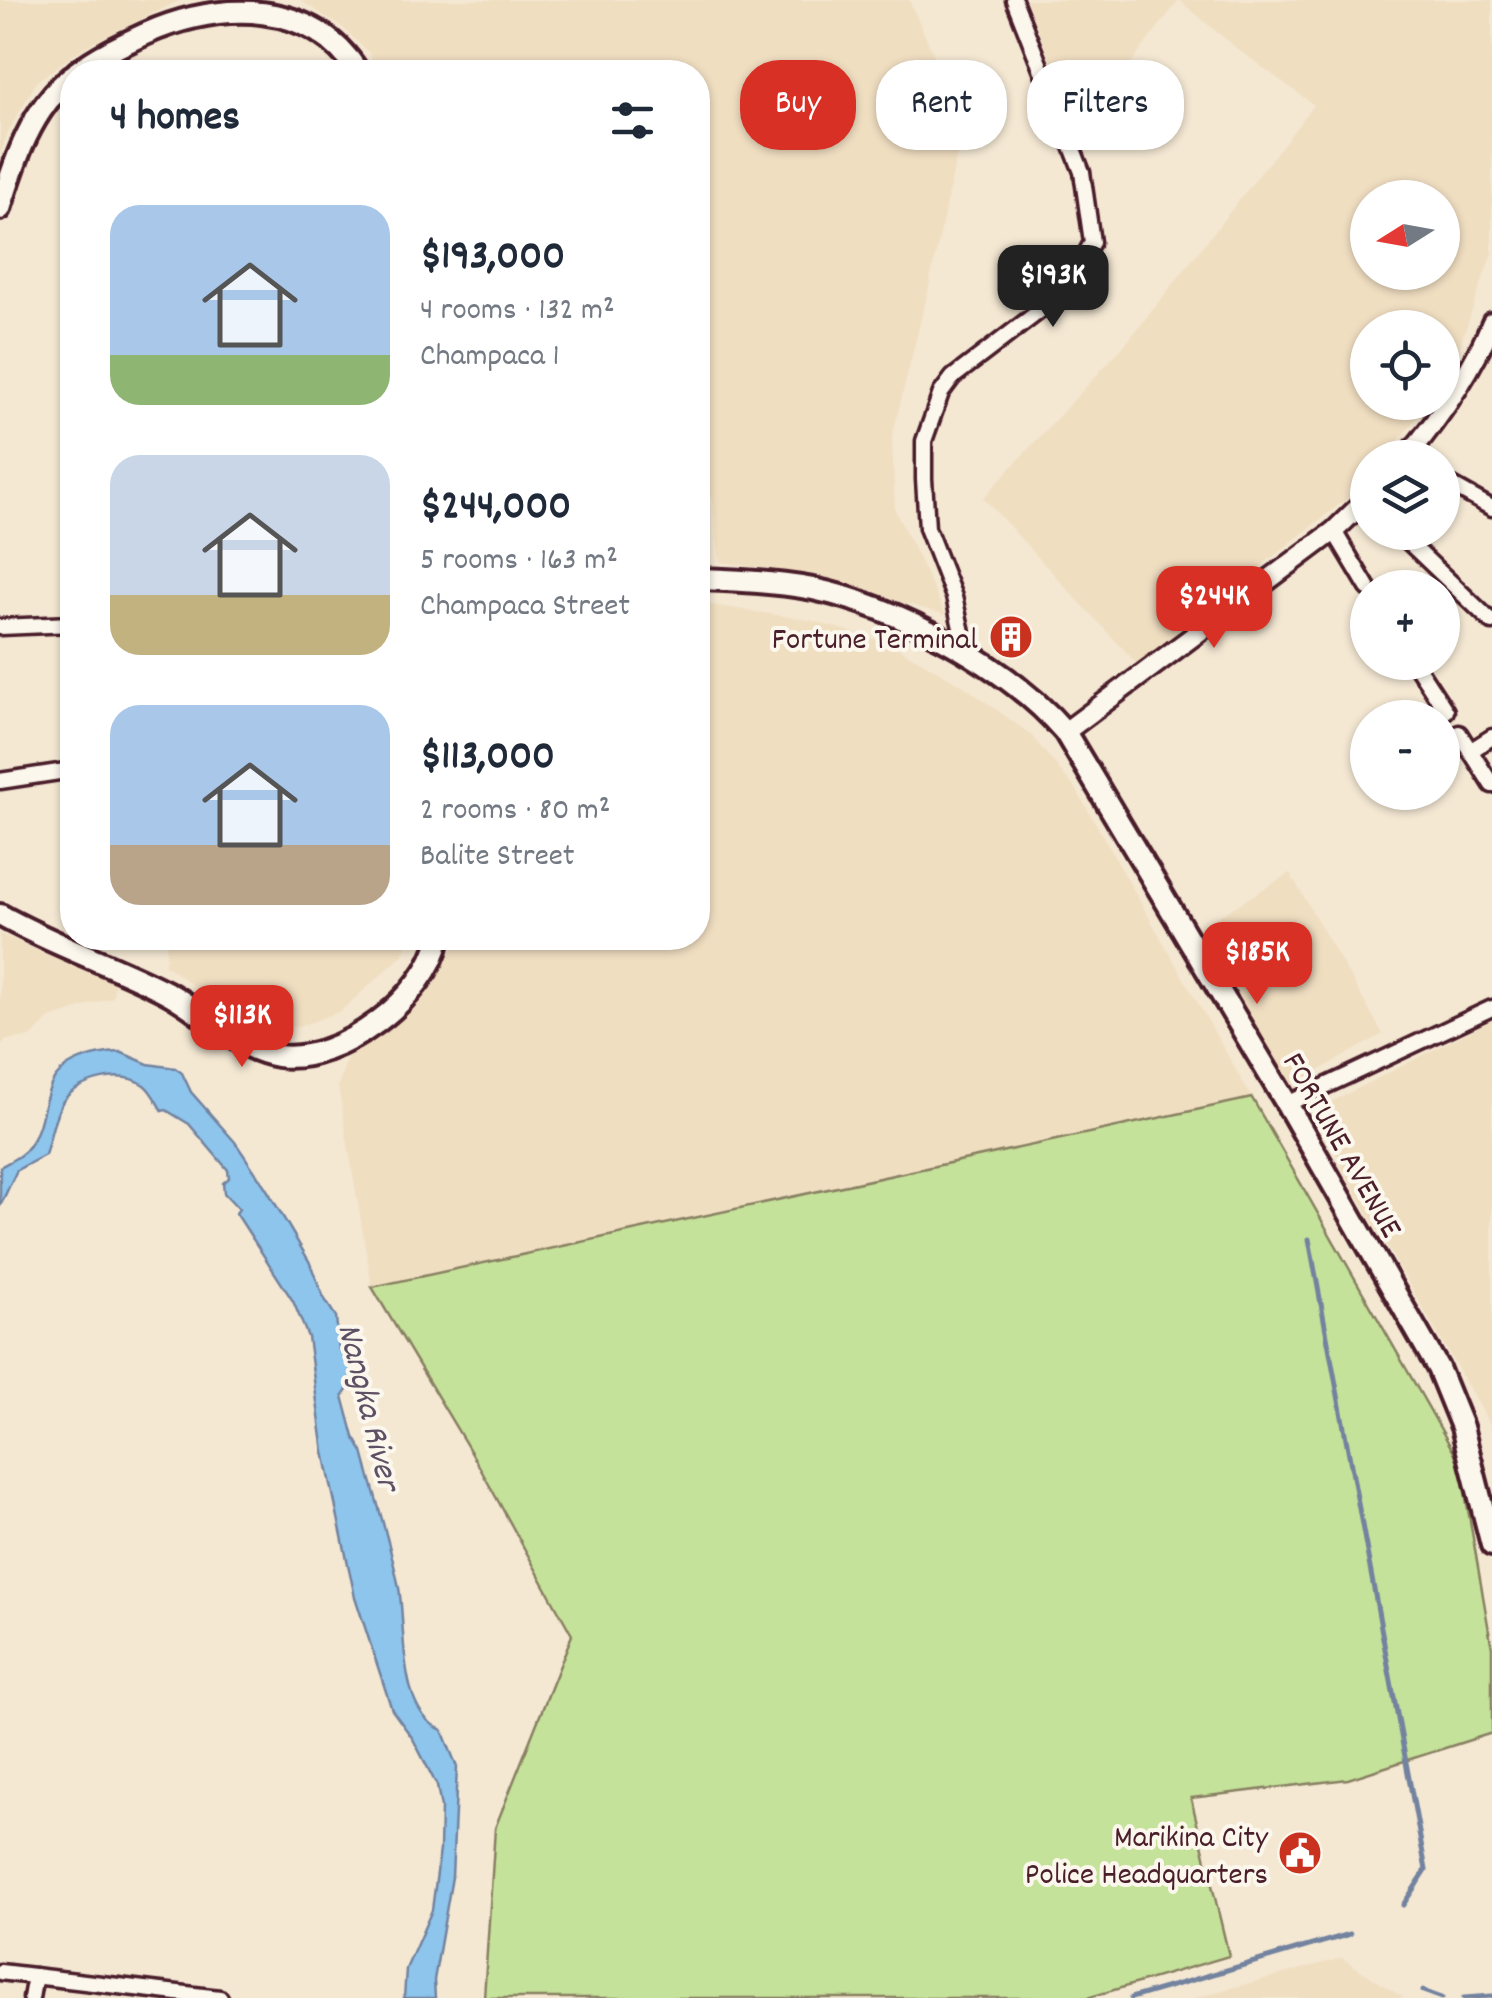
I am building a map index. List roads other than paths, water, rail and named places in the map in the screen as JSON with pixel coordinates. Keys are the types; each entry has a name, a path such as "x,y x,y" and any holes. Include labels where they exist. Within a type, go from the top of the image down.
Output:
{"main road":[{"path":"97,60 180,16 242,1 284,6 312,18 336,38 350,60"},
{"path":"0,209 31,124 60,88"},
{"name":"FORTUNE AVENUE","path":"710,580 778,584 846,598 889,614 967,654 1036,702 1065,732 1438,1368 1466,1442 1492,1542"},
{"path":"0,915 60,943"},
{"path":"75,950 170,994 244,1043 282,1057 317,1052 348,1041 374,1024 425,974 434,950"}],"street":[{"path":"967,654 954,596 927,528 924,440 941,393 953,377 1066,290 1092,242 1082,172 1014,0"},
{"path":"1421,440 1444,413 1492,322"},
{"path":"1460,490 1492,508"},
{"path":"1065,732 1350,516"},
{"path":"1334,531 1357,570"},
{"path":"1417,550 1492,622"},
{"path":"0,627 60,624"},
{"path":"1460,735 1492,785"},
{"path":"1470,750 1492,737"},
{"path":"0,781 60,772"},
{"path":"1286,1104 1492,1008"},
{"path":"0,1972 220,1998"},
{"path":"31,1998 34,1976"}],"water":[{"path":"120,1052 182,1073 191,1092 235,1142 309,1261 336,1317 339,1349 352,1365 353,1381 343,1396 354,1437 363,1452 395,1571 410,1687 417,1706 442,1730 457,1767 452,1877 434,1980 435,1998 404,1998 406,1969 432,1910 440,1850 437,1786 413,1739 392,1710 355,1597 324,1452 308,1337 293,1301 236,1213 239,1209 224,1193 228,1170 189,1124 162,1111 144,1085 113,1077 79,1087 63,1101 45,1155 17,1170 0,1206 0,1167 30,1145 56,1077 81,1060"}],"waterway":[{"path":"1309,1239 1426,1870 1403,1905"},
{"path":"1131,1998 1350,1934"},
{"path":"1423,1991 1442,1998"},
{"path":"1464,1998 1492,1996"}],"place":[{"name":"Fortune Terminal","path":"1011,637"},
{"name":"Marikina City Police Headquarters","path":"1300,1853"}],"water label":[{"name":"Nangka River","path":"371,1406"}]}
